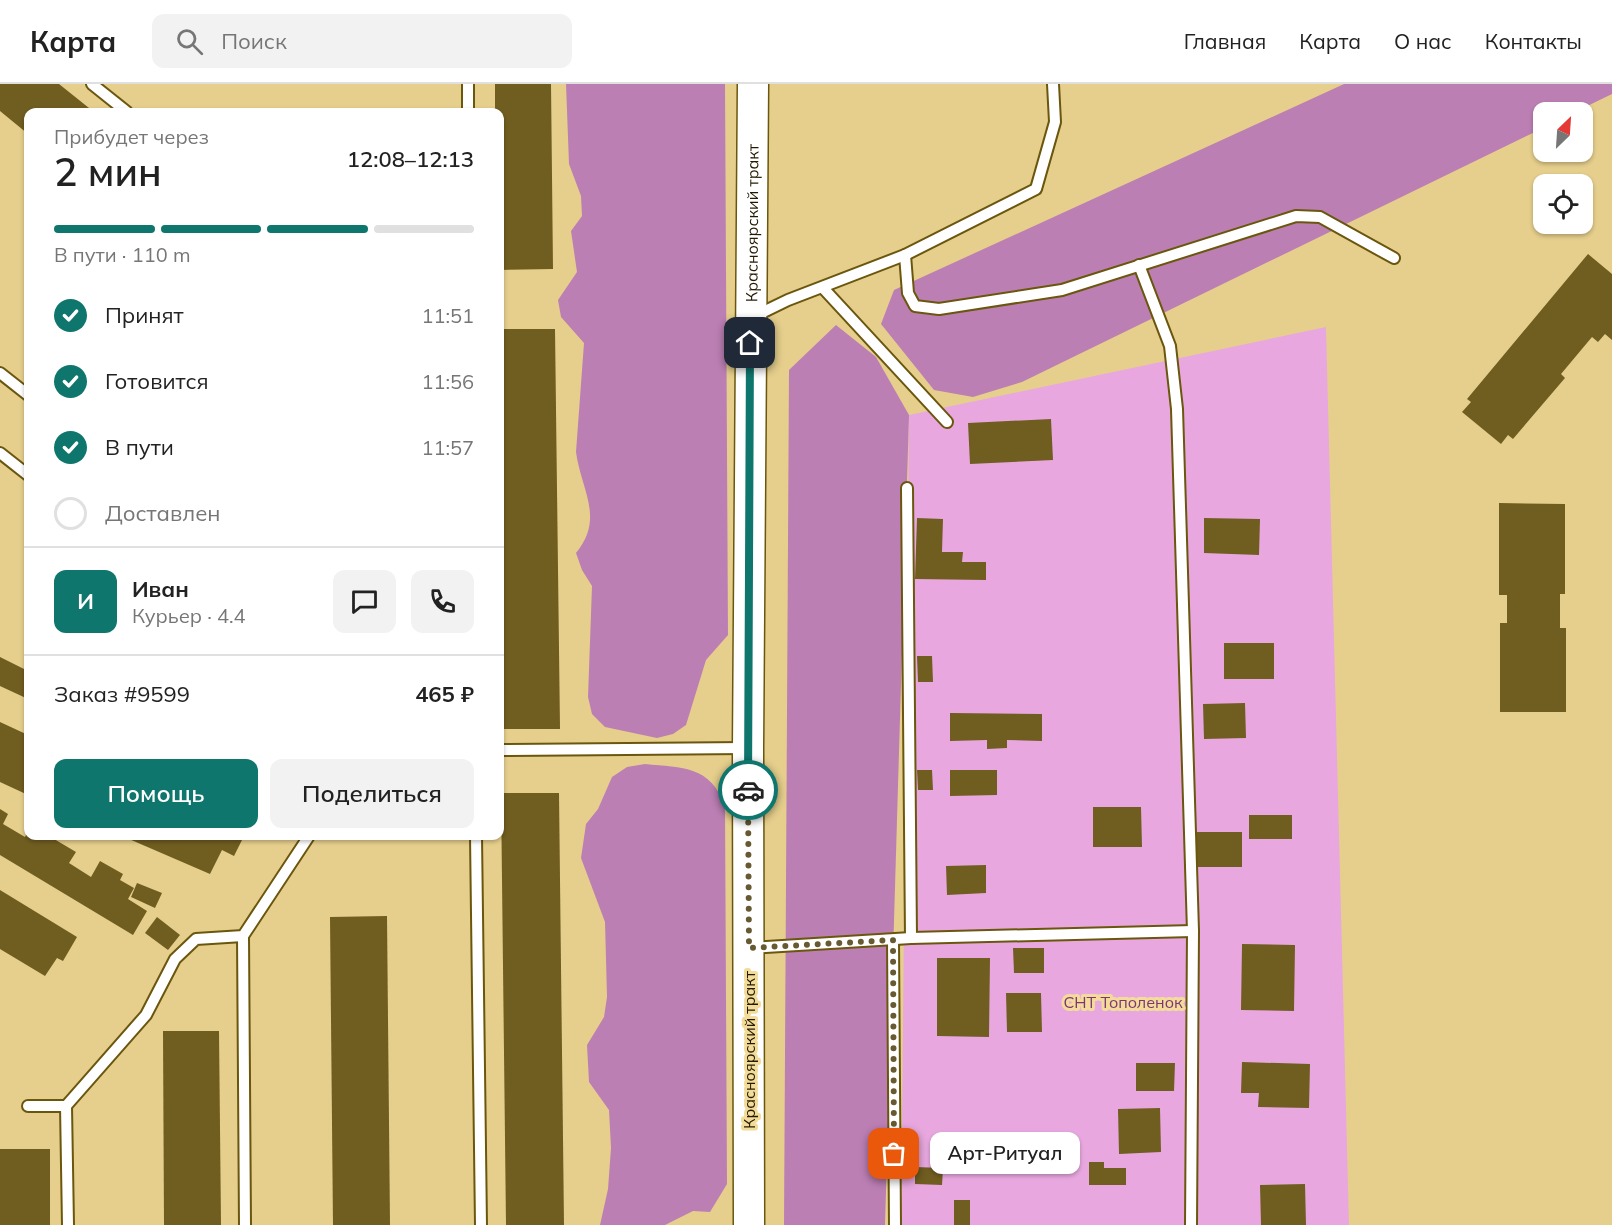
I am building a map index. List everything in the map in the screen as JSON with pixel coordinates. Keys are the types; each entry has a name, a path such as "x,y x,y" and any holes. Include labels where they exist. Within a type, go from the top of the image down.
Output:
{"main road":[{"name":"Красноярский тракт","path":"749,1225 748,748 753,84"}],"lane":[{"path":"92,84 122,108"},
{"path":"468,84 468,108"},
{"path":"750,319 788,300 905,255 1036,189 1055,122 1053,84"},
{"path":"905,255 908,293 915,306 939,309 1062,290 1296,216 1320,218 1394,258"},
{"path":"1139,266 1170,346 1177,409 1193,931 1191,1225"},
{"path":"823,288 947,422"},
{"path":"0,373 24,392"},
{"path":"0,453 24,472"},
{"path":"907,488 911,938"},
{"path":"504,750 748,748"},
{"path":"245,1225 243,936 306,840"},
{"path":"476,840 481,1225"},
{"path":"749,948 911,938 1193,931"},
{"path":"68,1225 66,1106 146,1016 175,959 196,939 243,936"},
{"path":"893,940 895,1225"},
{"path":"28,1106 66,1106"}],"green space":[{"name":"СНТ Тополенок","path":"1326,327 1349,1225 901,1225 909,415"}],"shaded area":[{"path":"566,84 725,84 728,635 706,660 686,725 673,734 657,738 605,727 592,714 588,697 592,586 582,570 576,553 585,540 590,516 576,452 584,343 561,317 558,300 577,272 571,231 582,216 581,196 569,164"},
{"path":"1344,84 1612,84 1612,94 1593,103 1533,102 1533,133 1022,382 973,397 934,390 881,324 894,290"},
{"path":"836,325 876,357 909,415 885,1225 784,1225 789,370"},
{"path":"645,764 694,771 712,783 725,806 727,1184 710,1212 693,1211 665,1225 600,1225 608,1189 611,1148 609,1110 589,1082 587,1045 604,1017 607,997 605,922 581,858 586,824 598,809 612,777 627,767"}],"building":[{"path":"0,84 59,84 89,108 24,108 24,131 0,111"},
{"path":"495,84 551,84 553,269 504,270 504,108 495,108"},
{"path":"1588,254 1612,274 1612,340 1605,334 1598,342 1592,337 1561,374 1565,378 1513,439 1508,435 1501,444 1462,412 1471,402 1467,399"},
{"path":"504,329 555,329 560,729 504,729"},
{"path":"1051,419 1053,460 970,464 968,423"},
{"path":"1499,503 1565,504 1565,594 1560,594 1560,628 1566,628 1566,712 1500,712 1500,623 1507,623 1507,595 1499,595"},
{"path":"917,518 943,519 942,552 963,552 962,562 986,562 986,580 915,579"},
{"path":"1204,518 1260,519 1259,555 1204,553"},
{"path":"1224,643 1274,643 1274,679 1224,679"},
{"path":"917,656 932,656 933,682 918,682"},
{"path":"0,657 24,669 24,697 0,686"},
{"path":"1245,703 1246,738 1204,739 1203,704"},
{"path":"950,713 1042,714 1042,741 1007,740 1007,748 987,749 987,740 950,741"},
{"path":"0,722 24,733 24,793 0,782"},
{"path":"917,770 932,770 933,790 918,790"},
{"path":"950,770 997,770 997,795 950,796"},
{"path":"504,793 559,793 564,1225 506,1225 502,840 504,840"},
{"path":"1093,807 1141,807 1142,847 1093,847"},
{"path":"0,809 8,814 3,824 24,836 24,840 56,840 76,852 69,863 91,877 100,861 123,874 120,880 134,888 128,899 147,911 133,935 0,855"},
{"path":"1249,815 1292,815 1292,839 1249,839"},
{"path":"1197,832 1242,832 1242,867 1197,867"},
{"path":"131,840 242,840 234,856 222,850 210,874"},
{"path":"986,865 986,893 947,895 946,866"},
{"path":"137,883 162,893 155,908 131,897"},
{"path":"0,890 77,937 63,961 57,958 45,976 0,949"},
{"path":"387,916 390,1225 333,1225 330,917"},
{"path":"157,917 180,935 168,950 145,933"},
{"path":"1242,944 1295,945 1294,1011 1241,1010"},
{"path":"1013,948 1044,948 1044,973 1014,973"},
{"path":"937,958 990,958 989,1037 937,1036"},
{"path":"1006,993 1041,993 1042,1032 1007,1032"},
{"path":"163,1031 219,1031 221,1225 164,1225"},
{"path":"1242,1062 1310,1064 1309,1108 1258,1107 1259,1093 1241,1093"},
{"path":"1136,1063 1175,1063 1174,1091 1136,1091"},
{"path":"1160,1108 1161,1152 1119,1154 1118,1109"},
{"path":"0,1149 50,1149 50,1225 0,1225"},
{"path":"1089,1162 1104,1162 1104,1168 1126,1168 1126,1185 1089,1185"},
{"path":"915,1167 943,1168 942,1185 915,1184"},
{"path":"1305,1184 1306,1225 1261,1225 1260,1185"},
{"path":"954,1200 970,1200 970,1225 954,1225"}],"way so far":[{"path":"748,790 749,948 893,940 894,1154"}],"place":[{"name":"Арт-Ритуал","path":"894,1154"}],"route":[{"path":"748,790 750,343"}]}
